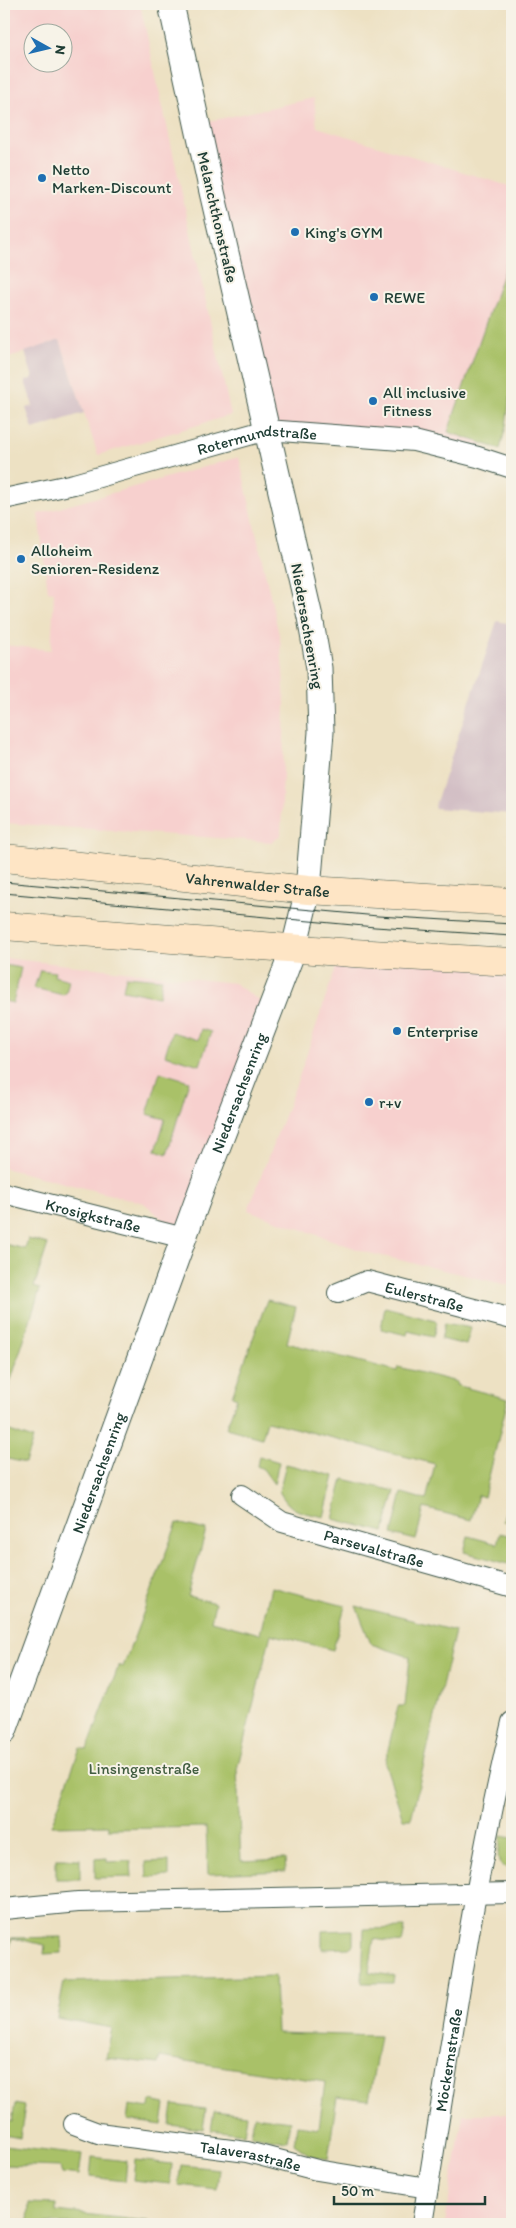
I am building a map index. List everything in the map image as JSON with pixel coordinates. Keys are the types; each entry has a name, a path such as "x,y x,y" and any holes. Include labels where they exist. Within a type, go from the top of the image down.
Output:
{"main road":[{"name":"Vahrenwalder Straße","path":"4,858 308,890 512,902"},
{"path":"4,926 512,962"}],"street":[{"name":"Melanchthonstraße","path":"176,5 212,192 267,430"},
{"name":"Rotermundstraße","path":"4,498 74,484 267,430 414,441 478,457 512,468"},
{"name":"Niedersachsenring","path":"4,1731 184,1238 294,948 308,890 321,732 319,668 310,617 267,430"},
{"name":"Krosigkstraße","path":"4,1193 184,1238"},
{"name":"Eulerstraße","path":"338,1293 367,1281 512,1319"},
{"name":"Parsevalstraße","path":"242,1495 282,1522 512,1586"},
{"name":"Möckernstraße","path":"422,2224 476,1895 494,1796 512,1722"},
{"path":"4,1909 78,1902 512,1893"},
{"name":"Talaverastraße","path":"74,2124 98,2133 247,2152 317,2170 428,2188"}],"shaded area":[{"path":"4,4 140,4 231,415 98,455 60,340 9,358 4,342"},
{"path":"314,98 317,127 512,187 512,354 478,457 267,430 197,124"},
{"path":"60,340 84,413 33,429 26,408 33,406 25,381 33,378 25,352"},
{"path":"239,457 280,639 285,705 281,835 272,842 4,823 4,645 51,650 54,592 48,591 38,514"},
{"path":"497,621 512,624 512,814 434,808"},
{"path":"341,952 512,962 512,1286 365,1252 248,1210 300,1074"},
{"path":"4,958 234,983 271,1009 184,1238 144,1203 4,1168"},
{"path":"463,2114 512,2114 512,2224 445,2224"}],"green space":[{"path":"512,247 512,396 510,396 506,426 500,449 448,432"},
{"path":"4,965 21,968 13,1003 4,1001"},
{"path":"40,970 55,972 54,976 69,980 66,993 63,995 34,988"},
{"path":"126,976 162,979 159,997 123,990"},
{"path":"201,1029 211,1032 200,1065 165,1055 172,1032 198,1040"},
{"path":"160,1072 189,1081 167,1154 156,1150 165,1119 147,1114"},
{"path":"28,1239 48,1244 34,1287 40,1289 4,1402 4,1244 25,1249"},
{"path":"267,1300 296,1307 287,1343 397,1371 398,1367 457,1382 456,1385 508,1399 484,1497 478,1495 471,1520 424,1508 416,1540 392,1534 402,1493 426,1500 435,1464 267,1421 262,1438 226,1428 237,1398 232,1396"},
{"path":"385,1307 435,1320 437,1322 433,1337 408,1331 407,1335 381,1329"},
{"path":"445,1323 471,1328 466,1345 441,1339"},
{"path":"4,1429 33,1439 25,1463 4,1458"},
{"path":"259,1456 279,1462 274,1484 263,1469 257,1466"},
{"path":"286,1464 334,1476 324,1517 297,1510 288,1504 279,1491"},
{"path":"343,1479 395,1491 384,1532 333,1519"},
{"path":"508,1501 512,1503 512,1523 503,1521"},
{"name":"Linsingenstraße","path":"177,1523 206,1530 188,1596 215,1603 211,1621 260,1634 271,1587 345,1606 333,1650 271,1634 237,1769 241,1861 285,1859 286,1871 208,1874 206,1827 109,1829 109,1825 51,1826 80,1748 87,1750 119,1665 123,1667"},
{"path":"500,1533 512,1536 512,1565 464,1552 468,1536 497,1544"},
{"path":"356,1606 455,1631 411,1819 403,1819 385,1763 398,1706 405,1706 410,1657 371,1644"},
{"path":"501,1836 512,1838 512,1868 507,1868 500,1864 498,1857"},
{"path":"107,1858 107,1862 131,1861 132,1877 95,1878 95,1859"},
{"path":"56,1859 80,1859 80,1879 56,1879"},
{"path":"169,1861 169,1876 147,1877 146,1862"},
{"path":"405,1928 402,1943 374,1939 369,1972 394,1976 393,1983 362,1983 364,1929"},
{"path":"353,1930 353,1945 349,1948 322,1949 322,1931"},
{"path":"61,1937 62,1953 44,1954 45,1945 12,1938"},
{"path":"12,1938 7,1959 4,1959 4,1943"},
{"path":"275,1976 277,2033 380,2036 369,2100 337,2096 328,2159 311,2156 294,2144 297,2125 319,2128 325,2082 160,2057 158,2064 106,2058 112,2028 57,2018 64,1982"},
{"path":"150,2101 165,2104 162,2125 127,2120 129,2105 149,2108"},
{"path":"15,2104 25,2106 20,2138 4,2135 4,2120 12,2122"},
{"path":"173,2105 206,2109 203,2129 170,2125"},
{"path":"214,2111 247,2115 244,2134 211,2130"},
{"path":"254,2116 290,2121 287,2141 251,2135"},
{"path":"4,2146 82,2155 79,2175 62,2173 60,2167 4,2165"},
{"path":"92,2157 127,2161 125,2181 90,2177"},
{"path":"135,2160 172,2164 170,2184 133,2180"},
{"path":"181,2165 219,2169 217,2189 178,2185"},
{"path":"29,2203 56,2204 56,2211 174,2224 28,2224"}],"tram line":[{"path":"4,882 378,916 512,924"},
{"path":"4,893 375,927 512,936"}],"place":[{"name":"Netto Marken-Discount","path":"42,178"},
{"name":"King's GYM","path":"295,232"},
{"name":"REWE","path":"374,297"},
{"name":"All inclusive Fitness","path":"373,401"},
{"name":"Alloheim Senioren-Residenz","path":"21,559"},
{"name":"Enterprise","path":"397,1031"},
{"name":"r+v","path":"369,1102"}]}
